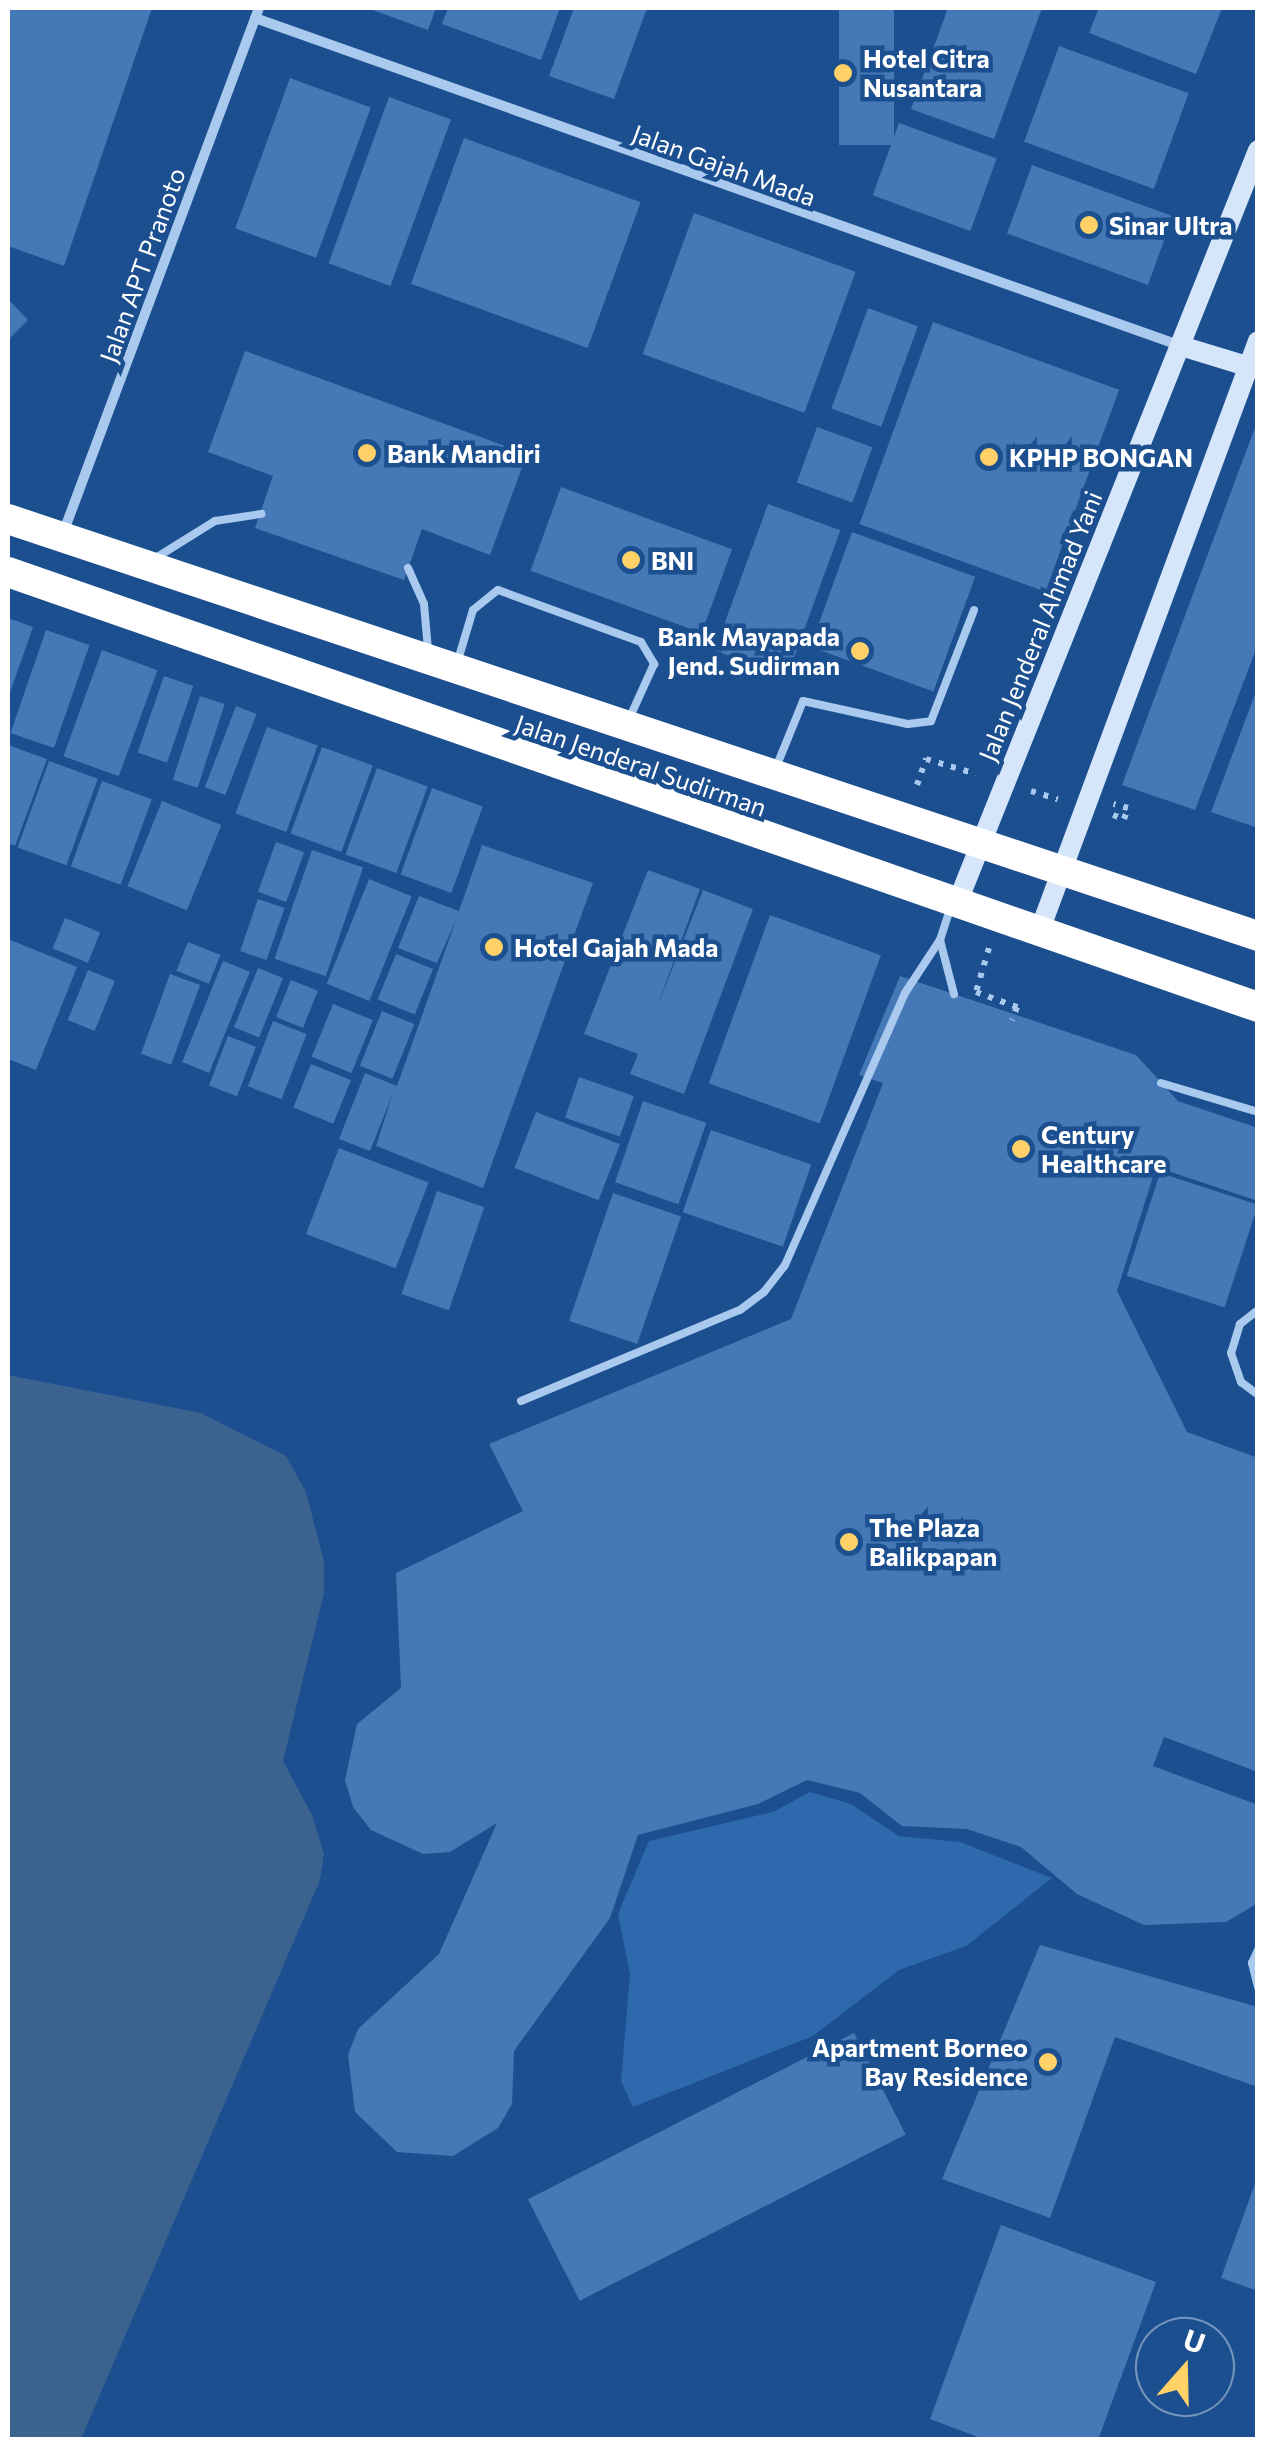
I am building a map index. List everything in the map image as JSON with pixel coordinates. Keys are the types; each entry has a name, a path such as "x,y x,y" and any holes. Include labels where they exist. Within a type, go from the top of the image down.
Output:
{"highway":[{"name":"Jalan Jenderal Sudirman","path":"8,519 150,562 442,665 1258,936"},
{"name":"Jalan Jenderal Sudirman","path":"8,572 954,905 1258,1007"}],"main road":[{"name":"Jalan Jenderal Ahmad Yani","path":"954,905 1258,150"},
{"path":"1038,934 1058,868 1252,368 1258,341"},
{"path":"1181,346 1252,368"}],"street":[{"name":"Jalan Gajah Mada","path":"257,13 1181,346"},
{"name":"Jalan APT Pranoto","path":"62,536 257,13"}],"lane":[{"path":"150,562 215,521 260,514"},
{"path":"408,568 424,604 442,665"},
{"path":"442,665 472,610 498,590 641,642 654,664 626,726"},
{"path":"773,774 803,701 908,724 930,721 974,610"},
{"path":"520,1401 740,1310 764,1292 786,1266 905,993 940,940 954,905"},
{"path":"940,940 954,994"},
{"path":"1162,1083 1258,1112"},
{"path":"1258,1310 1240,1324 1231,1353 1241,1382 1258,1396"},
{"path":"1258,1950 1252,1963 1258,1987"}],"path":[{"path":"917,784 926,760"},
{"path":"976,992 1016,1006 1012,1020"}],"shaded area":[{"path":"8,1375 201,1413 286,1456 306,1492 324,1562 324,1593 283,1761 312,1815 324,1854 320,1880 81,2439 8,2439"},
{"path":"810,1792 851,1804 899,1836 960,1842 1052,1878 966,1946 899,1970 813,2036 633,2107 621,2081 630,1974 618,1914 649,1841 773,1812"}],"building":[{"path":"8,8 152,8 64,266 8,246"},
{"path":"367,8 436,8 428,30"},
{"path":"448,8 560,8 541,60 442,24"},
{"path":"574,8 647,8 614,99 549,76"},
{"path":"839,8 894,8 894,145 839,145"},
{"path":"948,8 1042,8 994,139 911,109"},
{"path":"1099,8 1222,8 1196,74 1089,33"},
{"path":"1059,46 1189,93 1154,189 1024,142"},
{"path":"290,78 371,107 316,258 235,228"},
{"path":"389,97 451,120 390,286 328,263"},
{"path":"899,123 997,159 970,231 873,195"},
{"path":"464,138 641,202 588,348 411,284"},
{"name":"Sinar Ultra","path":"1032,165 1173,216 1148,285 1007,234"},
{"path":"694,213 856,272 804,413 643,354"},
{"path":"8,299 28,320 8,340"},
{"path":"868,308 918,326 881,427 831,409"},
{"name":"KPHP BONGAN","path":"933,322 1119,390 1046,592 859,524"},
{"name":"Bank Mandiri","path":"245,351 527,454 490,555 422,529 404,580 255,528 273,476 208,452"},
{"path":"1257,422 1258,644 1195,810 1122,785"},
{"path":"817,427 872,447 852,503 797,482"},
{"name":"BNI","path":"561,487 732,549 702,633 531,571"},
{"path":"768,504 840,530 787,677 715,651"},
{"path":"852,532 975,577 933,691 810,647"},
{"path":"8,618 33,627 8,698"},
{"path":"46,630 89,645 54,748 11,733"},
{"path":"102,650 157,670 119,776 63,756"},
{"path":"164,676 193,686 167,763 138,753"},
{"path":"1258,686 1258,828 1211,812"},
{"path":"200,696 225,704 198,788 173,780"},
{"path":"236,706 257,714 225,795 205,787"},
{"path":"267,727 318,745 286,832 236,813"},
{"path":"8,745 47,759 15,846 8,843"},
{"path":"322,747 373,765 341,852 291,833"},
{"path":"49,761 98,779 66,865 18,847"},
{"path":"377,768 428,786 396,873 346,854"},
{"path":"102,781 152,799 121,885 71,867"},
{"path":"432,788 483,806 451,893 401,874"},
{"path":"162,801 221,825 187,910 128,886"},
{"path":"276,842 304,852 286,902 258,892"},
{"path":"482,845 593,883 483,1188 376,1146 393,1093 370,1151 339,1139 365,1073 397,1086 456,920 437,963 398,948 419,896 459,911"},
{"path":"312,850 363,868 326,976 275,959"},
{"path":"648,870 700,889 656,1010 703,890 753,909 684,1094 630,1074 638,1054 584,1034"},
{"path":"369,879 412,896 369,1001 327,984"},
{"path":"258,899 284,908 267,960 240,951"},
{"path":"770,915 881,955 820,1124 709,1083"},
{"path":"65,918 100,932 88,963 53,949"},
{"path":"8,939 77,967 36,1070 8,1059"},
{"path":"188,942 220,955 209,984 176,971"},
{"path":"396,954 433,969 415,1014 378,999"},
{"path":"223,961 250,972 209,1073 182,1062"},
{"path":"258,968 283,978 259,1037 234,1027"},
{"path":"88,970 115,981 95,1031 68,1020"},
{"path":"170,974 200,985 171,1065 141,1054"},
{"name":"The Plaza Balikpapan","path":"900,976 1136,1055 1178,1101 1258,1128 1258,1201 1156,1167 1117,1291 1187,1432 1258,1458 1258,1772 1164,1737 1153,1766 1258,1805 1258,1903 1226,1922 1144,1925 1077,1894 1021,1847 967,1829 902,1826 860,1793 807,1780 758,1804 638,1835 610,1918 514,2051 512,2104 498,2128 453,2156 397,2152 355,2112 348,2055 358,2029 439,1954 497,1823 450,1852 423,1854 371,1830 353,1807 345,1780 357,1724 401,1688 396,1573 523,1511 489,1444 791,1319 883,1083 859,1075"},
{"path":"291,980 318,991 303,1028 276,1017"},
{"path":"333,1004 373,1020 352,1073 312,1057"},
{"path":"382,1011 414,1024 392,1079 360,1066"},
{"path":"273,1021 307,1034 282,1099 248,1086"},
{"path":"228,1036 256,1047 237,1096 209,1085"},
{"path":"311,1064 351,1080 333,1124 293,1108"},
{"path":"579,1077 634,1096 620,1137 565,1118"},
{"path":"643,1101 706,1123 678,1204 615,1182"},
{"path":"536,1112 620,1144 599,1200 514,1168"},
{"path":"711,1130 811,1165 783,1247 683,1212"},
{"path":"339,1148 429,1182 396,1268 306,1234"},
{"path":"1160,1173 1258,1205 1225,1308 1127,1276"},
{"path":"437,1191 484,1207 449,1310 402,1294"},
{"path":"613,1193 681,1216 637,1344 569,1321"},
{"name":"Apartment Borneo Bay Residence","path":"1040,1945 1258,2007 1258,2087 1115,2037 1050,2218 942,2179"},
{"path":"854,2033 906,2135 580,2301 528,2199"},
{"path":"1258,2175 1258,2291 1221,2278"},
{"path":"1001,2225 1156,2282 1143,2317 1135,2317 1135,2339 1098,2440 986,2440 930,2419"}],"place":[{"name":"Hotel Citra Nusantara","path":"843,73"},
{"name":"Sinar Ultra","path":"1089,225"},
{"name":"Bank Mandiri","path":"367,453"},
{"name":"KPHP BONGAN","path":"989,457"},
{"name":"BNI","path":"631,560"},
{"name":"Bank Mayapada Jend. Sudirman","path":"860,651"},
{"name":"Hotel Gajah Mada","path":"494,947"},
{"name":"Century Healthcare","path":"1021,1149"},
{"name":"The Plaza Balikpapan","path":"849,1542"},
{"name":"Apartment Borneo Bay Residence","path":"1048,2062"}]}
